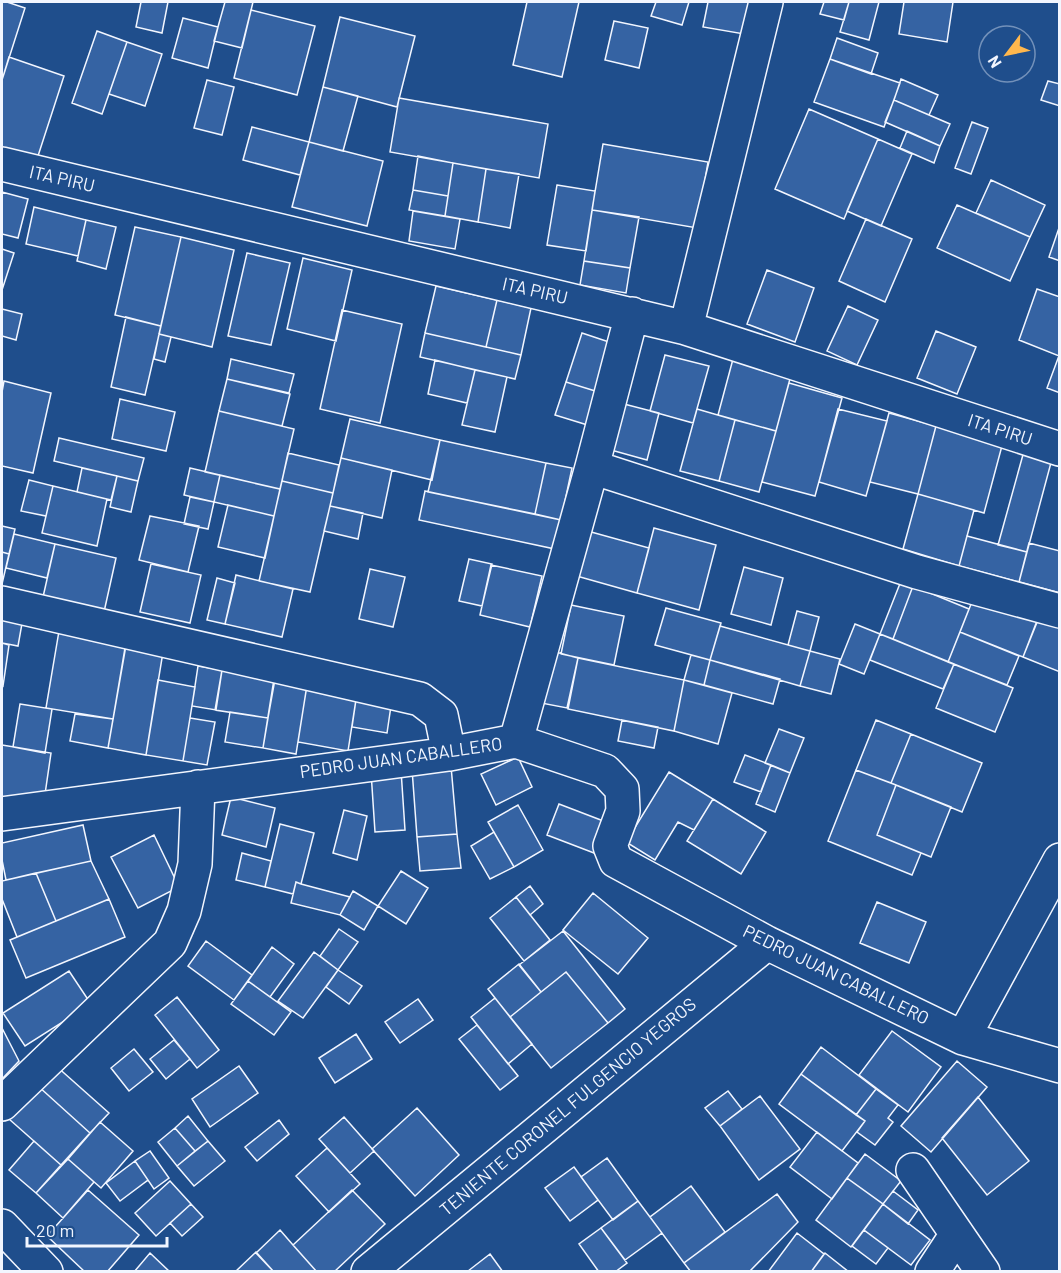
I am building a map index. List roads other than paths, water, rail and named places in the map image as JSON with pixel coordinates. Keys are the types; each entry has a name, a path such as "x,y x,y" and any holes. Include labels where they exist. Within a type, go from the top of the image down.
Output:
{"street":[{"path":"686,328 766,2"},
{"name":"ITA PIRU","path":"2,164 686,328 1059,449"},
{"path":"516,741 632,315"},
{"path":"592,467 917,572 1059,611"},
{"path":"2,603 420,699 441,715 449,754"},
{"name":"PEDRO JUAN CABALLERO","path":"2,814 449,754 516,741 604,771 622,789 623,811 610,846 616,861 767,943 963,1038 1059,1066"},
{"path":"2,1104 170,943 184,911 195,864 198,787"},
{"path":"963,1038 1059,860"},
{"name":"TENIENTE CORONEL FULGENCIO YEGROS","path":"368,1272 767,943"},
{"path":"913,1170 983,1272"},
{"path":"2,1226 46,1272"},
{"path":"932,1272 957,1234"}]}
